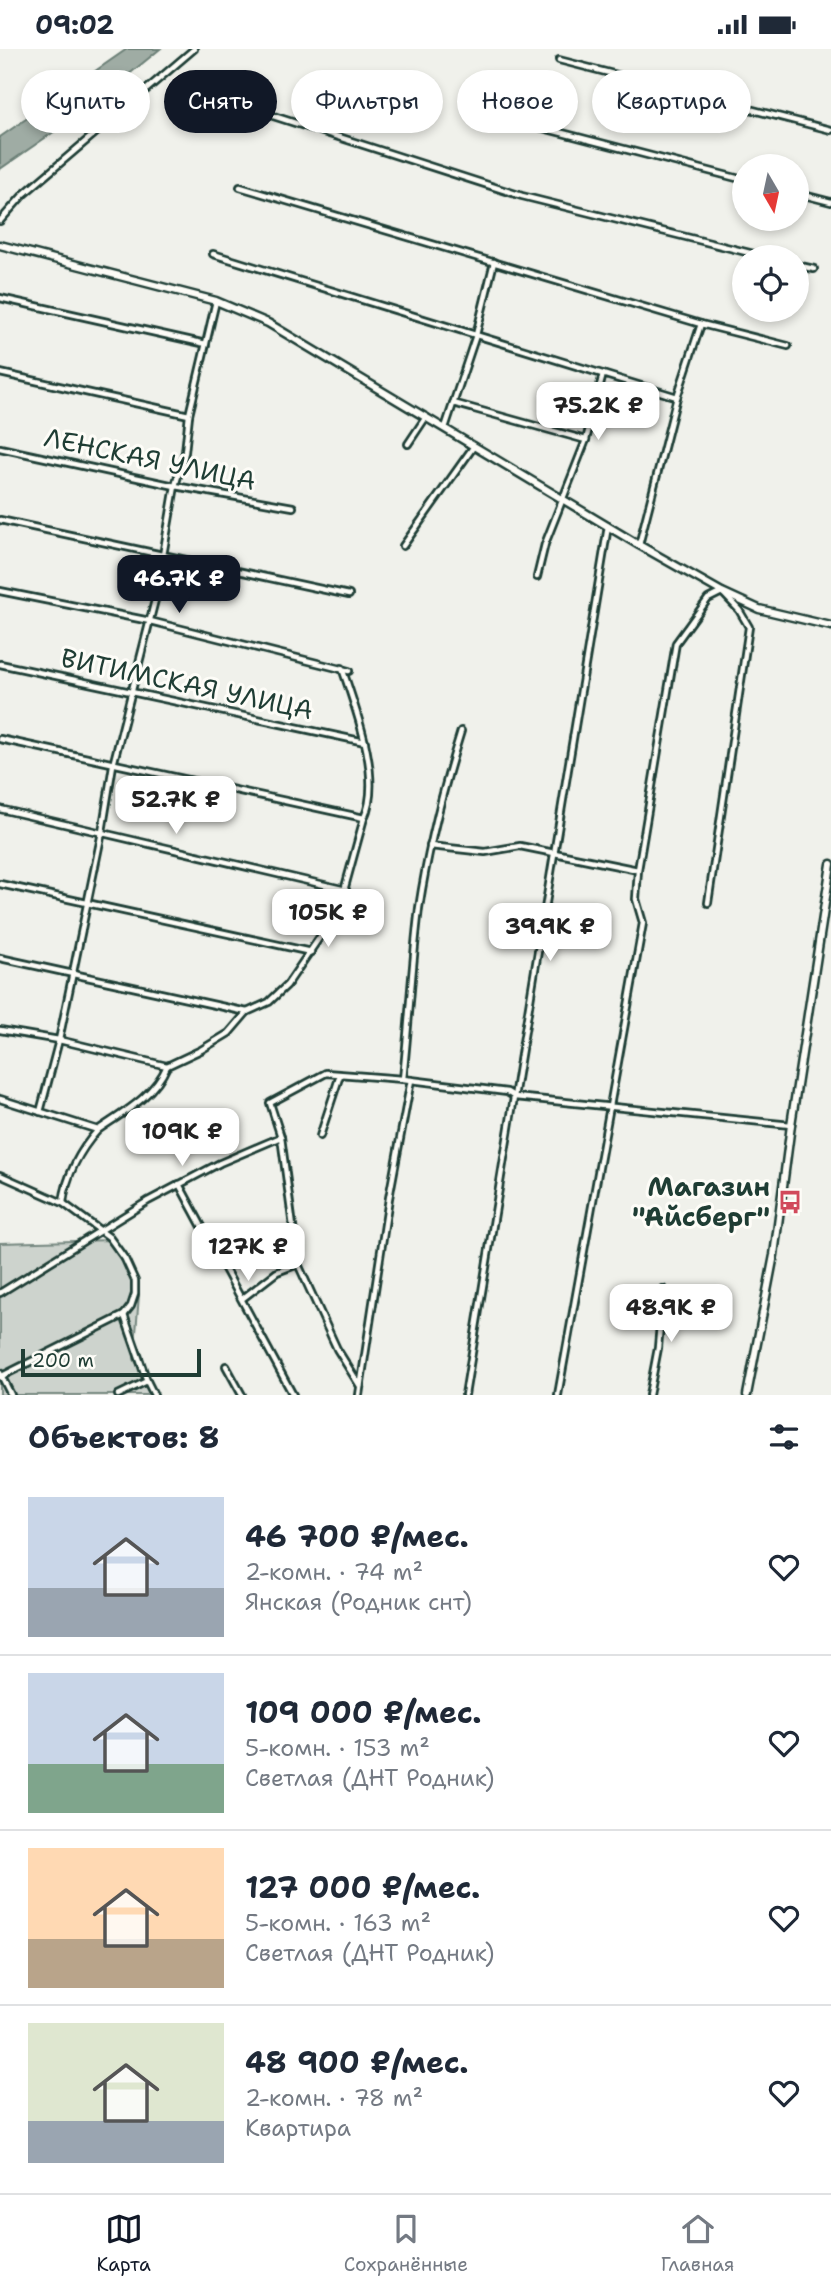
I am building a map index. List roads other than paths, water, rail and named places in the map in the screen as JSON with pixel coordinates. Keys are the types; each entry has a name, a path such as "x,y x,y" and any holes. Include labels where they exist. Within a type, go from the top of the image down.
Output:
{"street":[{"path":"0,221 24,194 194,49"},
{"path":"559,60 831,130"},
{"path":"277,117 522,196 732,248"},
{"path":"562,133 732,177"},
{"path":"240,187 701,324 788,347"},
{"path":"809,196 831,202"},
{"path":"0,245 216,301 268,323 722,592 759,609 831,626"},
{"path":"212,254 677,397"},
{"path":"445,428 476,335 494,263"},
{"path":"809,268 814,269"},
{"path":"0,298 206,344"},
{"path":"40,1112 59,1040 102,832 113,765 150,621 175,486 185,452 189,415 216,301"},
{"path":"639,545 677,397 701,324"},
{"path":"0,373 189,415"},
{"path":"537,577 545,544 586,440 603,374"},
{"path":"453,403 586,440"},
{"path":"408,444 426,417"},
{"path":"403,546 474,445"},
{"name":"ЛЕНСКАЯ УЛИЦА","path":"0,447 175,486 293,507"},
{"path":"0,520 349,595"},
{"path":"465,1395 608,526"},
{"path":"0,591 150,621 349,671"},
{"path":"558,1395 643,923 636,898 638,870 676,643 708,599 722,592"},
{"path":"708,902 749,627 739,610 722,592"},
{"name":"ВИТИМСКАЯ УЛИЦА","path":"0,664 365,742"},
{"path":"0,1030 59,1040 167,1066 229,1033 247,1012 269,1002 278,994 311,952 339,909 364,818 371,805 363,727 342,668"},
{"path":"403,1079 419,909 430,846 461,731"},
{"path":"0,739 364,818"},
{"path":"0,809 345,890"},
{"path":"430,846 485,852 520,846 638,870"},
{"path":"747,1395 774,1255 831,864"},
{"path":"0,884 311,952"},
{"path":"0,958 247,1012"},
{"path":"63,1203 64,1192 83,1146 98,1130 146,1097 162,1078 167,1066"},
{"path":"360,1386 337,1349 298,1264 281,1136 270,1103 326,1073 403,1079 507,1092 515,1097 608,1108 791,1125"},
{"path":"320,1136 340,1075"},
{"path":"359,1395 388,1198 411,1080"},
{"path":"0,1099 98,1130"},
{"path":"0,1293 179,1184 250,1148 281,1136"},
{"path":"0,1175 63,1203 109,1237 125,1259 135,1281 135,1294 124,1315 1,1375 11,1395"},
{"path":"179,1184 293,1395"},
{"path":"242,1299 277,1272 298,1264"},
{"path":"649,1395 658,1348 663,1289"},
{"path":"124,1315 154,1395"},
{"path":"226,1366 242,1395"},
{"path":"118,1395 147,1381"}],"place":[{"name":"Магазин \"Айсберг\"","path":"790,1202"}]}
